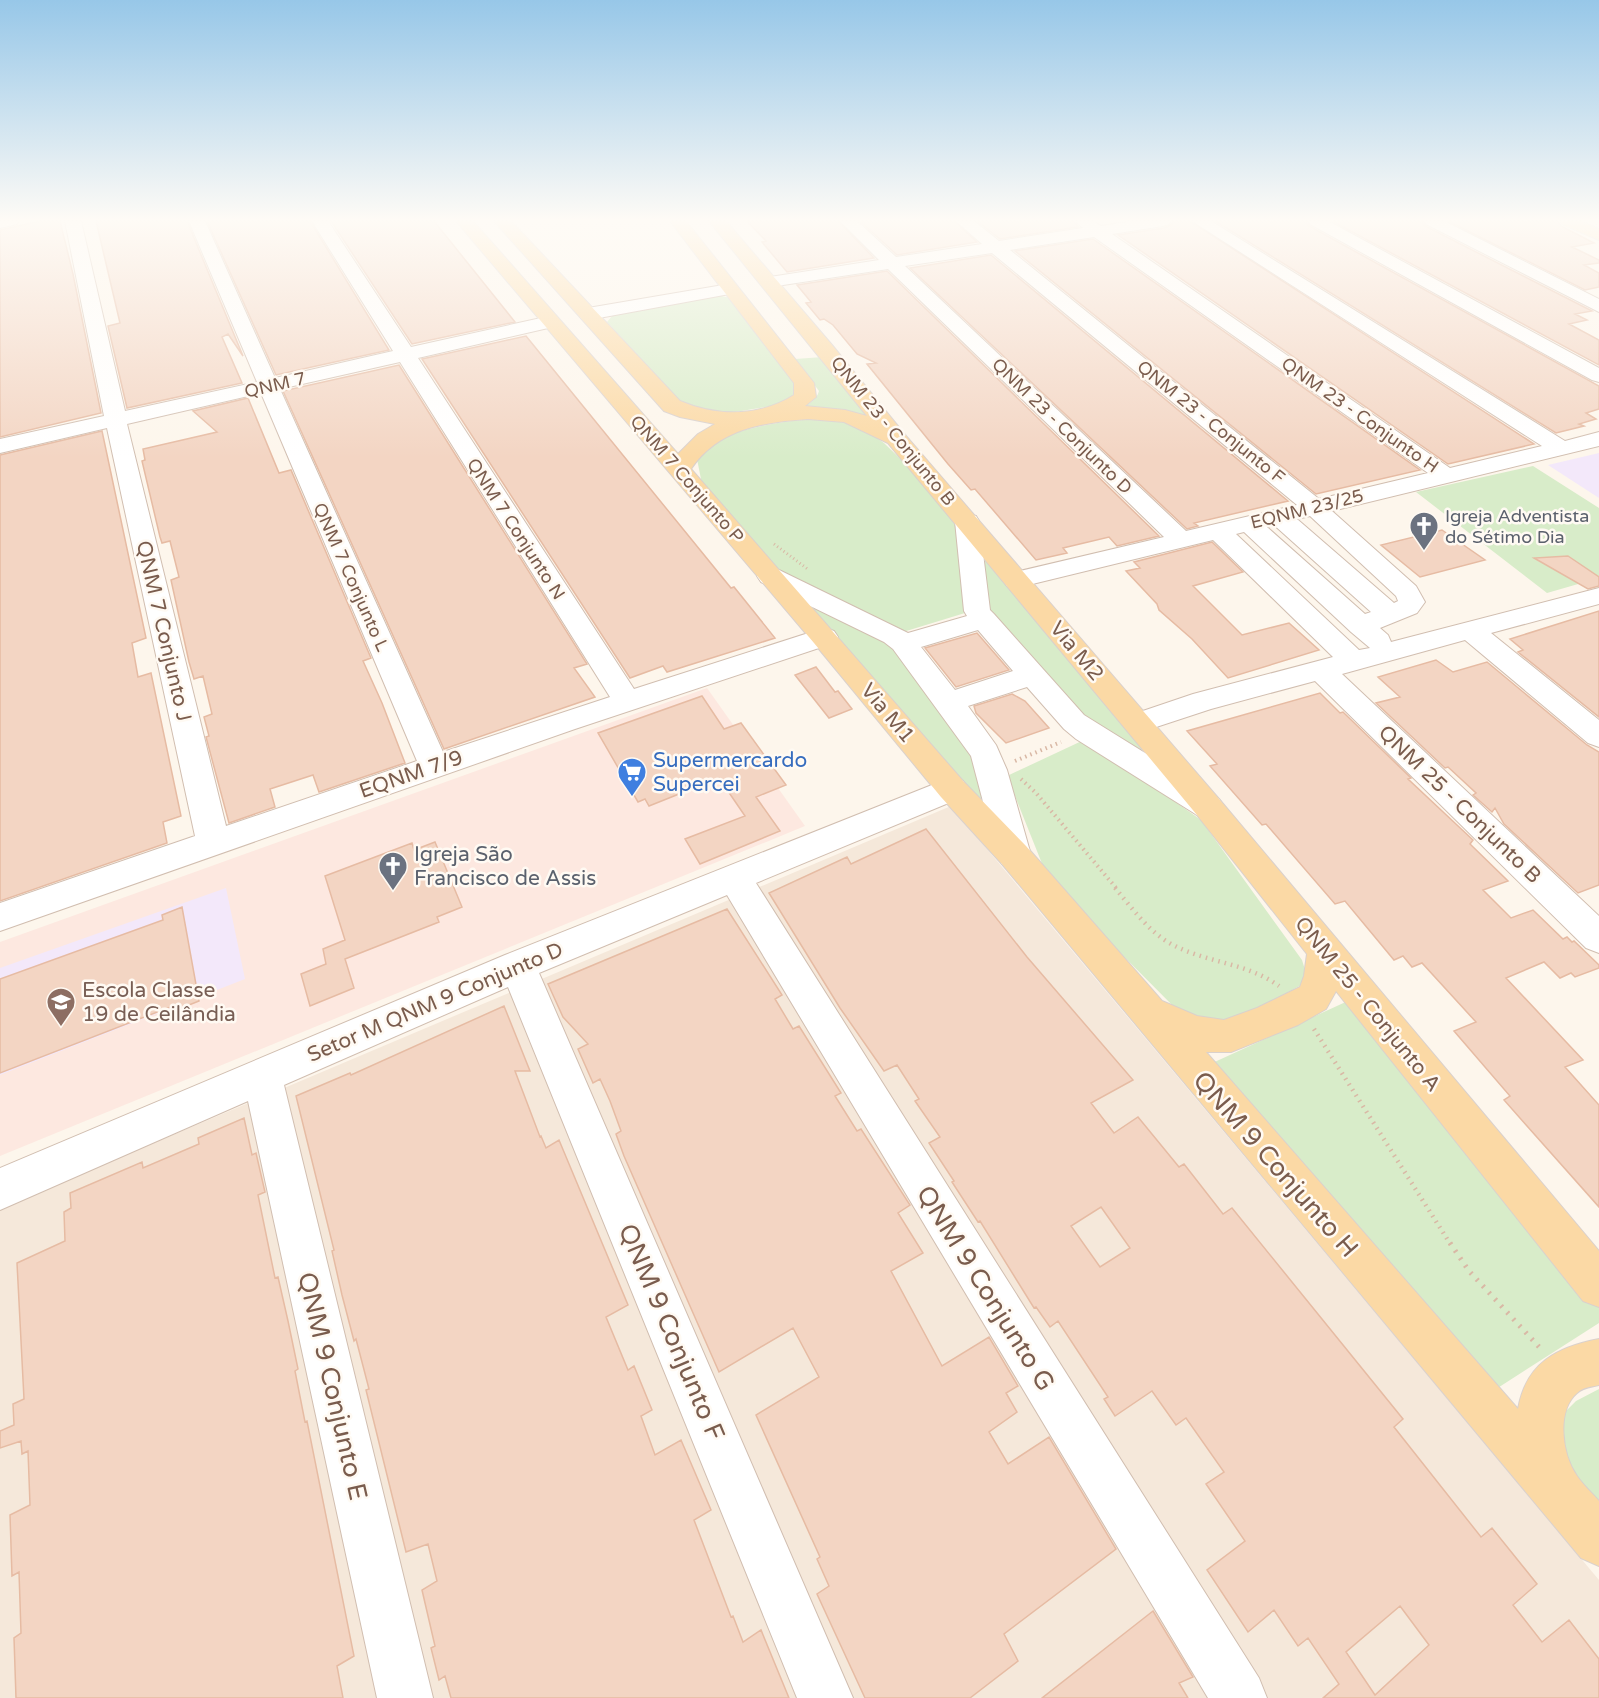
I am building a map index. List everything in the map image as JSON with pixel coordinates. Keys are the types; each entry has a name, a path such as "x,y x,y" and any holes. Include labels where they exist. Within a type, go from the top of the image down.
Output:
{"main road":[{"name":"QNM 7 Conjunto P","path":"531,300 824,637"},
{"path":"575,300 672,406 700,416 763,417 802,414 843,416 874,426 898,441"},
{"path":"679,469 693,449 709,437 797,403 805,397 804,383 738,300"},
{"name":"QNM 23 - Conjunto B","path":"785,300 898,441 1016,580"},
{"path":"781,353 808,355 825,349"},
{"name":"Via M2","path":"1016,580 1138,723"},
{"name":"Via M1","path":"824,637 952,789"},
{"name":"QNM 25 - Conjunto A","path":"1138,723 1599,1285"},
{"name":"QNM 9 Conjunto H","path":"952,789 1014,855 1599,1540"},
{"path":"1144,1009 1173,1026 1224,1037 1313,998 1321,981 1326,953"},
{"path":"1564,1499 1551,1475 1543,1451 1539,1429 1541,1409 1546,1392 1556,1378 1584,1365"}],"street":[{"name":"QNM 7 Conjunto J","path":"90,300 213,842"},
{"name":"QNM 7 Conjunto L","path":"231,300 435,766"},
{"name":"QNM 7 Conjunto N","path":"370,300 627,701"},
{"path":"588,314 666,300"},
{"name":"QNM 23 - Conjunto D","path":"931,300 1180,539"},
{"name":"QNM 23 - Conjunto F","path":"1061,300 1314,507 1407,592 1412,602 1408,607 1390,615"},
{"name":"QNM 23 - Conjunto H","path":"1196,300 1445,475"},
{"path":"1326,300 1561,448"},
{"path":"1461,300 1599,376"},
{"name":"QNM 7","path":"0,446 550,322"},
{"name":"EQNM 23/25","path":"1016,580 1445,475 1599,440"},
{"path":"1278,516 1390,615 1361,626"},
{"path":"967,521 977,611 984,620 1074,722 1208,807"},
{"path":"1248,523 1390,652"},
{"path":"1217,530 1354,661"},
{"path":"770,576 894,636 903,643 986,753 1014,855"},
{"path":"1138,723 1203,701 1599,597"},
{"path":"903,643 984,620"},
{"path":"1470,630 1599,736"},
{"name":"EQNM 7/9","path":"0,917 435,766 824,637"},
{"name":"QNM 25 - Conjunto B","path":"1321,670 1599,938"},
{"path":"949,702 1031,675"},
{"name":"Setor M QNM 9 Conjunto D","path":"0,1189 518,966 952,789"},
{"name":"QNM 9 Conjunto G","path":"734,877 1239,1698"},
{"name":"QNM 9 Conjunto F","path":"518,966 825,1698"},
{"name":"QNM 9 Conjunto E","path":"262,1075 405,1698"}],"path":[{"path":"768,539 837,591 845,602 842,610"},
{"path":"992,770 1087,732"},
{"path":"992,770 1013,774 1026,783 1159,937 1178,948 1250,969 1268,977 1299,1005 1417,1194 1469,1271 1545,1353 1584,1365"}],"shaded area":[{"path":"1599,453 1599,498 1548,465"},
{"path":"707,688 805,826 0,1156 0,942"},
{"path":"951,806 1599,1580 1599,1698 0,1698 0,1208"},
{"name":"Escola Classe 19 de Ceilândia","path":"226,888 245,979 0,1075 0,968"}],"green space":[{"path":"690,300 733,300 798,385 798,393 783,404 715,414 680,401 607,322 612,316"},
{"path":"823,357 874,421 798,410 814,400 819,391 795,359"},
{"path":"822,419 842,421 867,431 884,443 920,478 956,520 965,613 903,632 777,570 702,484 697,459 719,440 735,433 773,424"},
{"path":"1533,466 1599,508 1599,578 1547,593 1416,492"},
{"path":"978,547 1158,767 1082,715 986,610"},
{"path":"801,598 886,640 973,752 1003,830"},
{"path":"1086,739 1201,820 1302,960 1306,973 1303,984 1265,1005 1224,1022 1208,1024 1178,1011 1049,881 1007,776"},
{"path":"1350,1000 1599,1305 1599,1323 1493,1391 1208,1065"},
{"path":"1599,1389 1599,1510 1563,1457 1562,1423 1566,1411 1576,1401"}],"building":[{"path":"0,300 78,300 101,413 0,437"},
{"path":"115,300 220,300 243,356 228,334 222,337 242,383 127,408 108,326 120,323"},
{"path":"243,300 359,300 389,350 276,375"},
{"path":"383,300 498,300 515,322 412,344"},
{"path":"810,300 917,300 1159,536 1117,546 1109,537 1063,548 1067,553 1036,560 975,489 971,490 948,464 867,364 876,363 857,354 833,325 824,319 820,320 806,303 811,302"},
{"path":"944,300 1046,300 1288,501 1194,523 1198,526 1187,529"},
{"path":"1076,300 1180,300 1420,470 1316,494"},
{"path":"1212,300 1312,300 1534,444 1448,464"},
{"path":"1342,300 1444,300 1599,386 1599,409 1586,413 1596,419 1579,424 1584,426 1556,433"},
{"path":"1479,300 1571,300 1592,311 1575,314 1587,320 1569,324 1599,340 1599,365"},
{"path":"526,336 731,588 734,587 775,638 667,672 663,666 630,678 422,359"},
{"path":"399,365 587,664 574,668 595,697 444,749 283,391"},
{"path":"248,398 279,473 291,470 371,658 363,661 405,763 319,792 313,775 270,789 275,807 229,823 206,737 209,736 204,717 212,714 203,676 194,679 189,662 171,580 179,577 170,541 162,543 160,537 142,461 145,460 143,449 217,432 193,411"},
{"path":"102,431 146,638 132,643 138,677 151,673 181,816 163,822 167,843 0,901 0,455"},
{"path":"1442,530 1485,560 1420,577 1381,545"},
{"path":"1212,542 1243,572 1193,586 1242,635 1289,623 1319,650 1228,678 1192,639 1159,610 1157,604 1126,571 1140,568 1134,562"},
{"path":"1568,556 1599,577 1599,586 1588,589 1534,558"},
{"path":"1599,611 1599,717 1518,652 1523,650 1510,639"},
{"path":"977,633 1009,670 956,687 925,648"},
{"path":"1436,660 1453,672 1487,662 1587,745 1599,752 1599,885 1578,893 1504,824 1495,808 1492,812 1473,795 1476,793 1448,767 1445,768 1376,703 1400,697 1378,677"},
{"path":"816,667 835,692 838,691 852,709 829,718 795,675"},
{"path":"1320,693 1340,713 1343,712 1411,778 1408,779 1473,840 1470,844 1508,881 1483,890 1511,918 1533,910 1563,939 1567,937 1572,942 1574,941 1599,965 1599,968 1575,977 1571,973 1560,978 1544,962 1506,978 1583,1060 1565,1067 1599,1105 1599,1207 1504,1100 1510,1096 1454,1031 1476,1022 1422,963 1412,967 1403,956 1394,960 1345,901 1335,904 1266,824 1262,825 1210,766 1217,764 1187,731"},
{"path":"1012,694 1025,701 1049,728 1006,743 976,713 974,706"},
{"path":"702,696 724,729 741,723 786,785 756,797 780,831 700,864 685,839 745,816 719,778 649,806 645,799 638,802 598,733"},
{"path":"926,829 1027,957 1133,1080 1091,1103 1114,1133 1138,1117 1179,1167 1184,1164 1223,1214 1232,1208 1403,1419 1394,1427 1481,1537 1492,1528 1537,1584 1513,1605 1542,1642 1569,1620 1599,1659 1599,1698 1323,1698 1339,1684 1308,1638 1298,1646 1274,1610 1248,1632 1207,1570 1245,1541 1206,1484 1224,1472 1186,1418 1176,1425 1152,1391 1115,1416 1104,1399 1108,1397 1058,1321 1050,1327 1036,1307 1034,1308 980,1221 978,1222 952,1182 954,1181 929,1143 940,1137 915,1101 919,1099 897,1065 884,1071 840,1008 769,893 847,857 851,864","holes":["1101,1207 1130,1248 1100,1267 1071,1226","1400,1606 1429,1645 1375,1695 1346,1652"]},
{"name":"Igreja São Francisco de Assis","path":"435,842 462,907 437,917 439,922 345,959 354,988 310,1006 301,974 326,964 323,949 345,940 325,876 412,843 414,850"},
{"name":"Escola Classe 19 de Ceilândia","path":"182,907 199,1001 179,1009 178,1004 0,1073 0,979 163,920 162,915"},
{"path":"727,909 782,995 775,999 793,1029 799,1026 841,1093 835,1096 857,1131 861,1129 910,1205 898,1213 923,1253 891,1271 942,1366 989,1337 1018,1386 1006,1393 1017,1412 989,1432 1008,1464 1049,1437 1116,1549 1004,1634 1018,1661 970,1698 865,1698 817,1594 829,1586 817,1559 820,1557 756,1415 819,1377 793,1328 719,1372 624,1156 616,1134 621,1131 610,1101 600,1079 593,1083 578,1049 588,1044 563,1017 548,984"},
{"path":"504,1006 530,1071 515,1071 540,1137 546,1148 559,1140 628,1305 606,1317 628,1370 634,1366 652,1410 641,1416 655,1455 681,1440 711,1510 694,1520 731,1617 733,1616 743,1642 761,1630 789,1698 451,1698 445,1676 439,1680 431,1648 435,1646 422,1590 437,1581 428,1544 406,1552 366,1390 369,1389 342,1295 332,1251 334,1250 296,1096 350,1073 351,1075"},
{"path":"244,1118 252,1155 256,1153 265,1192 258,1195 275,1278 278,1277 298,1369 295,1371 354,1656 337,1666 343,1698 16,1698 14,1638 21,1633 19,1572 12,1576 10,1515 30,1505 28,1451 22,1454 21,1441 0,1448 0,1431 14,1425 13,1404 24,1399 17,1263 65,1241 64,1212 71,1208 70,1193 142,1162 143,1168 199,1144 198,1138"},
{"path":"1153,1611 1193,1677 1179,1683 1188,1698 1042,1698"}],"place":[{"name":"Igreja Adventista do Sétimo Dia","path":"1424,552"},
{"name":"Supermercardo Supercei","path":"632,798"},
{"name":"Igreja São Francisco de Assis","path":"393,892"},
{"name":"Escola Classe 19 de Ceilândia","path":"61,1028"}]}
